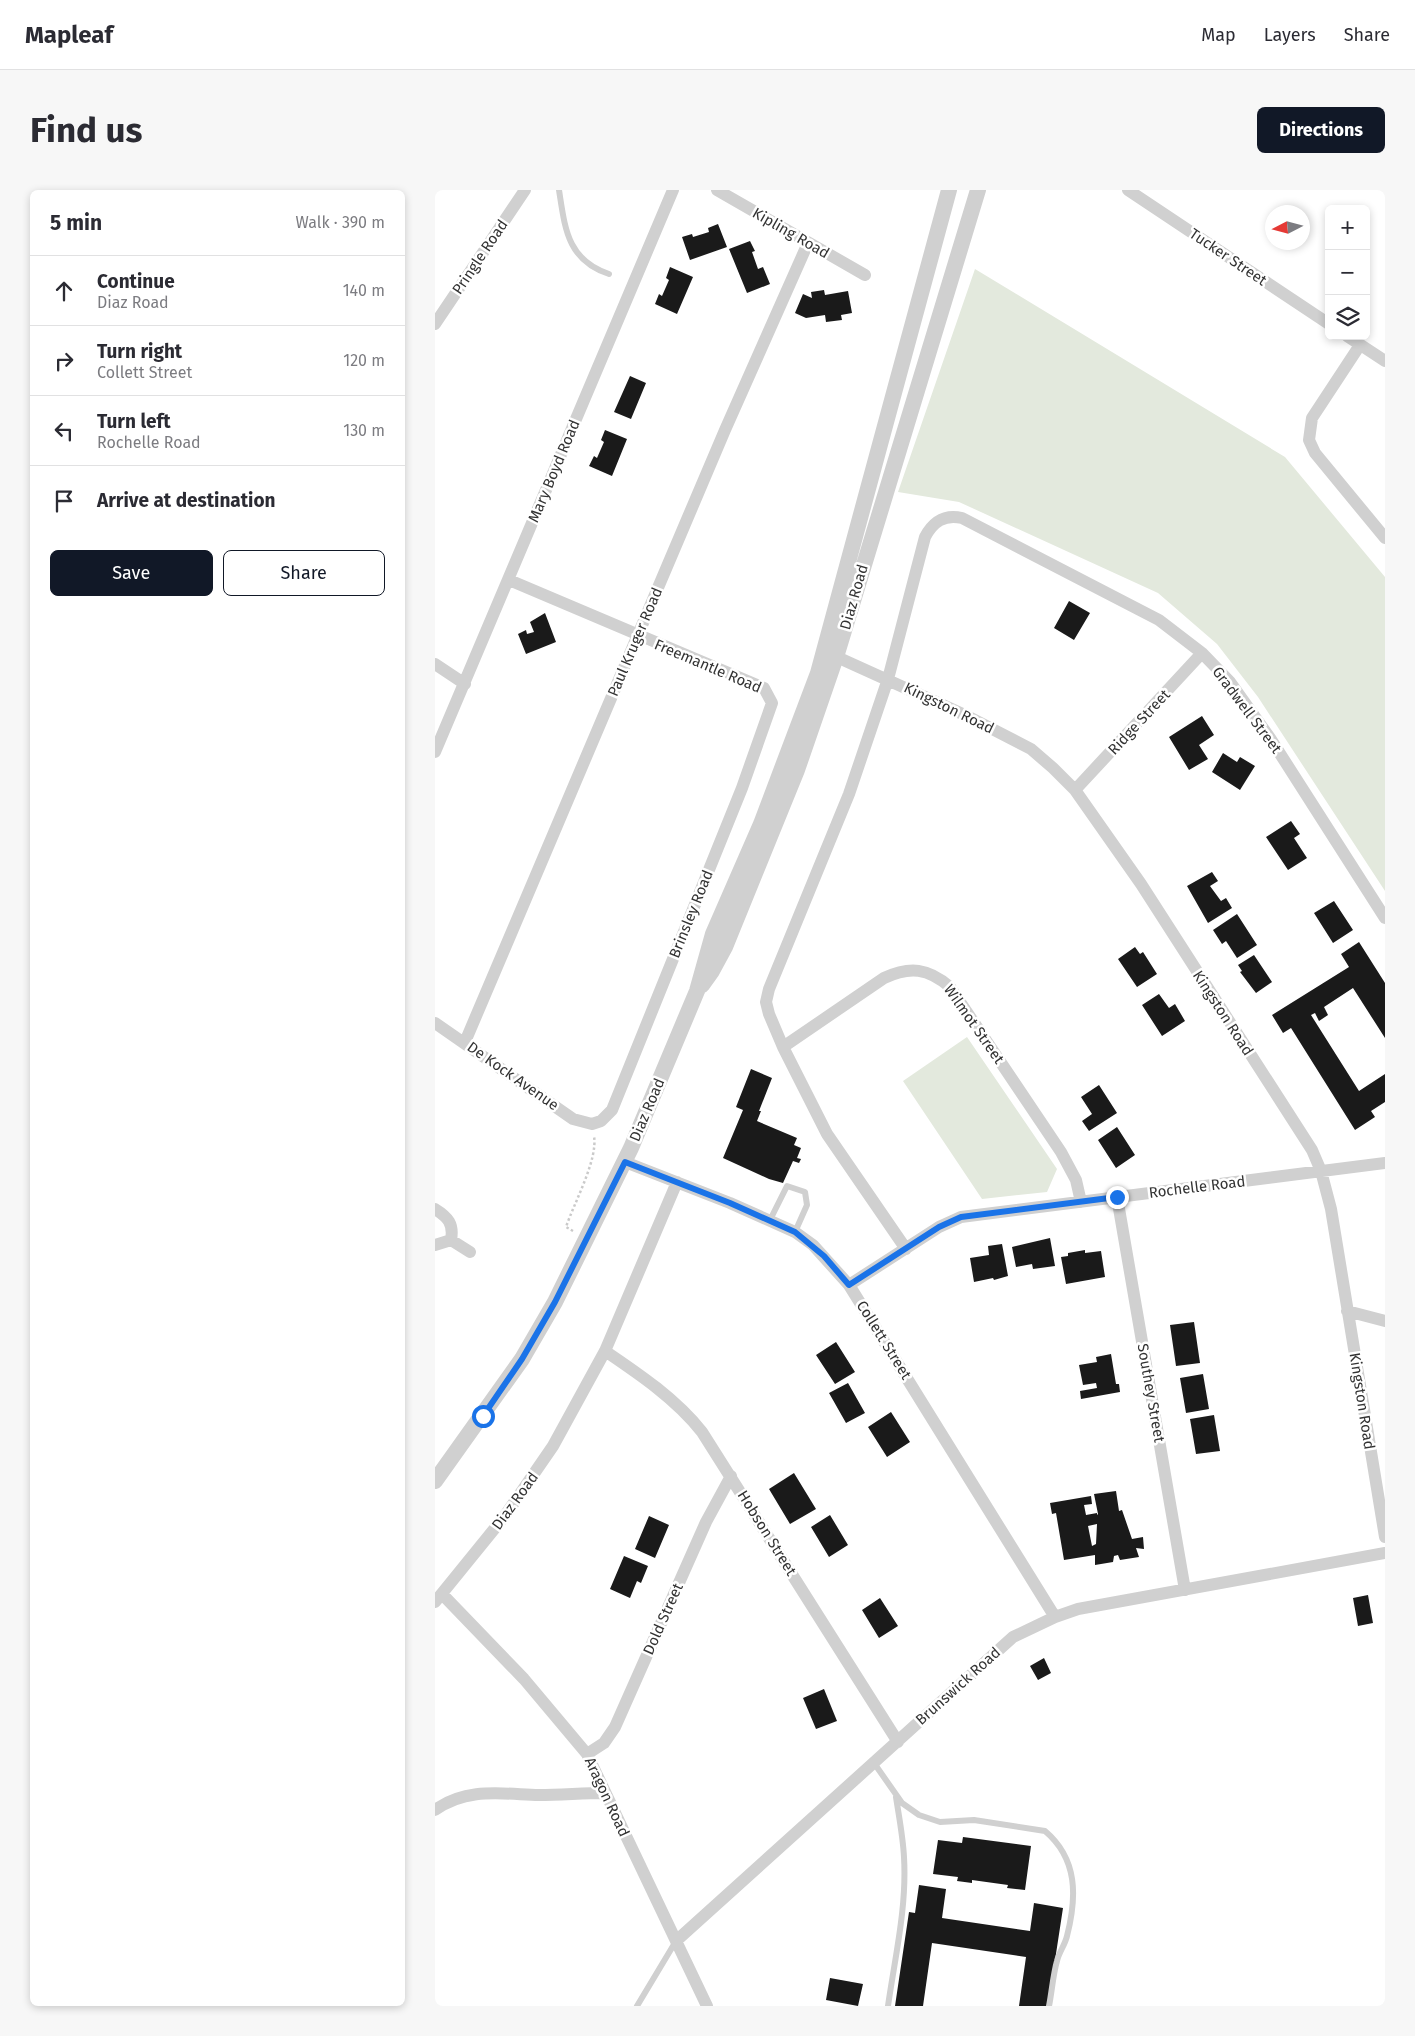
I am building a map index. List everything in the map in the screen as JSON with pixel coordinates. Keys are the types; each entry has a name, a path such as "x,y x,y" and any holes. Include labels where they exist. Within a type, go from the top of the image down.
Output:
{"street":[{"name":"Pringle Road","path":"435,324 525,190"},
{"name":"Mary Boyd Road","path":"435,752 673,190"},
{"name":"Kipling Road","path":"717,190 865,274"},
{"name":"Diaz Road","path":"435,1481 522,1359 584,1246 625,1162 697,991 712,971 725,947 797,770 830,654 949,190"},
{"name":"Diaz Road","path":"830,654 978,190"},
{"name":"Tucker Street","path":"1128,190 1325,321"},
{"name":"Paul Kruger Road","path":"465,1042 725,430 808,243"},
{"path":"1353,340 1385,361"},
{"path":"1360,345 1312,418 1309,440 1315,454 1385,538"},
{"name":"Gradwell Street","path":"888,679 925,537 930,528 943,518 962,518 1159,620 1202,653 1230,682 1270,738 1385,918"},
{"name":"Freemantle Road","path":"509,580 765,688 768,693"},
{"name":"Ridge Street","path":"1075,790 1202,653"},
{"name":"Kingston Road","path":"830,654 967,716 1031,749 1075,790 1141,884 1312,1150 1321,1171 1331,1210 1384,1530"},
{"path":"435,664 465,684"},
{"path":"888,679 849,794 767,995 767,1008 783,1047 827,1134 906,1249"},
{"name":"Brinsley Road","path":"592,1124 606,1117 615,1101 769,717 772,703 768,693"},
{"name":"Wilmot Street","path":"783,1047 884,978 899,971 913,970 939,977 950,987 1061,1152 1076,1180 1081,1202"},
{"name":"De Kock Avenue","path":"435,1023 465,1042 573,1119 592,1124"},
{"name":"Collett Street","path":"625,1162 770,1220 795,1232 824,1256 849,1285 1055,1617"},
{"name":"Rochelle Road","path":"849,1285 939,1227 961,1217 1385,1163"},
{"name":"Diaz Road","path":"439,1598 535,1476 553,1446 605,1351 677,1182"},
{"name":"Southey Street","path":"1117,1197 1185,1590"},
{"path":"435,1209 450,1221 451,1240"},
{"path":"435,1245 451,1240 470,1252"},
{"path":"1347,1311 1385,1321"},
{"name":"Hobson Street","path":"605,1351 638,1374 690,1417 731,1476 898,1742"},
{"name":"Dold Street","path":"587,1754 604,1743 615,1727 706,1522 731,1476"},
{"name":"Brunswick Road","path":"675,1941 1013,1637 1055,1617 1079,1609 1385,1553"},
{"name":"Aragon Road","path":"439,1598 524,1679 587,1754 707,2006"},
{"path":"435,1810 453,1799 489,1792 541,1795 604,1792"}],"lane":[{"path":"559,190 565,224 574,250 585,262 609,274"},
{"path":"770,1220 787,1186 805,1192 807,1205 795,1232"},
{"path":"874,1763 909,1810 940,1822 974,1820 1045,1831 1064,1853 1072,1871 1075,1891 1067,1938 1057,1961 1049,2006"},
{"path":"888,2006 902,1909 904,1878 904,1857 896,1795"},
{"name":"Brunswick Road","path":"637,2006 675,1941"}],"path":[{"path":"584,1246 574,1238 577,1233 566,1227 592,1160 595,1146 592,1124"}],"shaded area":[{"path":"975,269 1285,457 1385,577 1385,891 1258,697 1217,644 1158,593 959,502 898,492"},
{"path":"967,1037 1057,1169 1047,1192 982,1199 903,1081"}],"building":[{"path":"718,224 727,247 690,260 682,237 692,234 693,237 709,232 708,228"},
{"path":"750,241 755,251 752,252 758,269 763,267 770,284 747,293 729,249"},
{"path":"670,267 693,277 677,314 655,304 659,294 662,296 669,280 666,278"},
{"path":"824,290 825,295 848,291 852,313 841,315 842,320 826,322 825,315 806,318 795,313 803,294 812,298 811,292"},
{"path":"630,376 646,383 631,419 614,412"},
{"path":"605,430 627,439 612,476 589,466 594,456 597,458 604,442 601,440"},
{"path":"1069,601 1090,613 1074,640 1054,628"},
{"path":"545,613 556,642 526,654 518,634 526,630 527,634 534,632 530,622"},
{"path":"1202,716 1214,735 1199,745 1208,759 1189,770 1169,737"},
{"path":"1223,753 1237,762 1240,757 1255,766 1240,790 1212,772"},
{"path":"1291,821 1300,834 1294,838 1307,858 1288,870 1266,837"},
{"path":"1212,872 1218,881 1210,886 1221,901 1226,898 1232,908 1208,923 1187,886"},
{"path":"1334,901 1353,930 1333,943 1314,913"},
{"path":"1237,914 1257,945 1237,958 1226,941 1222,944 1213,930"},
{"path":"1359,942 1385,983 1385,1038 1353,988 1324,1007 1328,1015 1319,1021 1315,1013 1311,1015 1359,1091 1385,1074 1385,1102 1371,1111 1375,1117 1355,1130 1291,1028 1283,1033 1272,1015 1349,967 1341,954"},
{"path":"1135,947 1140,954 1143,952 1157,974 1137,987 1118,959"},
{"path":"1254,955 1272,982 1256,993 1240,972 1242,971 1238,965"},
{"path":"1159,994 1169,1008 1175,1004 1185,1021 1162,1036 1142,1005"},
{"path":"751,1069 772,1078 757,1121 797,1138 794,1145 801,1148 797,1158 801,1159 799,1163 793,1161 783,1183 769,1179 723,1158 743,1110 736,1107"},
{"path":"1099,1085 1117,1113 1089,1131 1082,1121 1092,1114 1081,1097"},
{"path":"1117,1127 1135,1155 1116,1168 1098,1140"},
{"path":"1050,1238 1055,1266 1033,1269 1032,1264 1016,1267 1012,1247"},
{"path":"1002,1244 1008,1276 994,1280 993,1278 974,1282 970,1258 989,1255 988,1246"},
{"path":"1085,1250 1085,1253 1101,1251 1105,1277 1066,1284 1061,1257 1068,1256 1068,1253"},
{"path":"1194,1322 1200,1363 1176,1366 1170,1325"},
{"path":"836,1342 855,1372 835,1384 816,1355"},
{"path":"1111,1354 1116,1384 1119,1384 1120,1392 1081,1399 1080,1391 1097,1388 1096,1383 1083,1385 1079,1365 1097,1362 1096,1357"},
{"path":"1203,1374 1209,1409 1186,1413 1180,1378"},
{"path":"848,1383 865,1413 846,1423 829,1393"},
{"path":"891,1412 910,1442 887,1457 868,1427"},
{"path":"1214,1415 1220,1451 1196,1454 1190,1419"},
{"path":"794,1473 816,1509 790,1524 769,1489"},
{"path":"1116,1491 1119,1511 1122,1510 1132,1539 1143,1537 1144,1549 1136,1548 1139,1557 1120,1560 1118,1555 1114,1556 1113,1562 1095,1565 1095,1555 1064,1560 1056,1513 1052,1514 1050,1503 1091,1496 1092,1504 1084,1505 1086,1515 1097,1513 1097,1515 1098,1514 1094,1494","holes":["1097,1524 1096,1544 1092,1546 1088,1526"]},
{"path":"830,1515 848,1545 829,1557 811,1527"},
{"path":"649,1516 669,1525 655,1558 635,1549"},
{"path":"624,1556 648,1566 641,1583 637,1581 630,1598 610,1589"},
{"path":"1368,1595 1373,1623 1358,1626 1353,1598"},
{"path":"880,1598 898,1626 879,1638 862,1610"},
{"path":"1044,1658 1051,1673 1038,1680 1030,1666"},
{"path":"824,1689 837,1721 816,1729 803,1698"},
{"path":"963,1837 1031,1846 1025,1890 1007,1888 1008,1885 972,1880 972,1883 957,1881 958,1877 933,1874 938,1840 962,1843"},
{"path":"919,1885 946,1889 942,1918 1030,1931 1034,1903 1063,1908 1048,2006 1019,2006 1026,1957 932,1943 923,2006 895,2006 909,1912 915,1913"},
{"path":"830,1978 863,1984 858,2006 826,2000"}],"route":[{"path":"483,1416 522,1359 555,1302 625,1162 730,1203 795,1232 813,1245 849,1285 939,1227 961,1217 1117,1197"}]}
